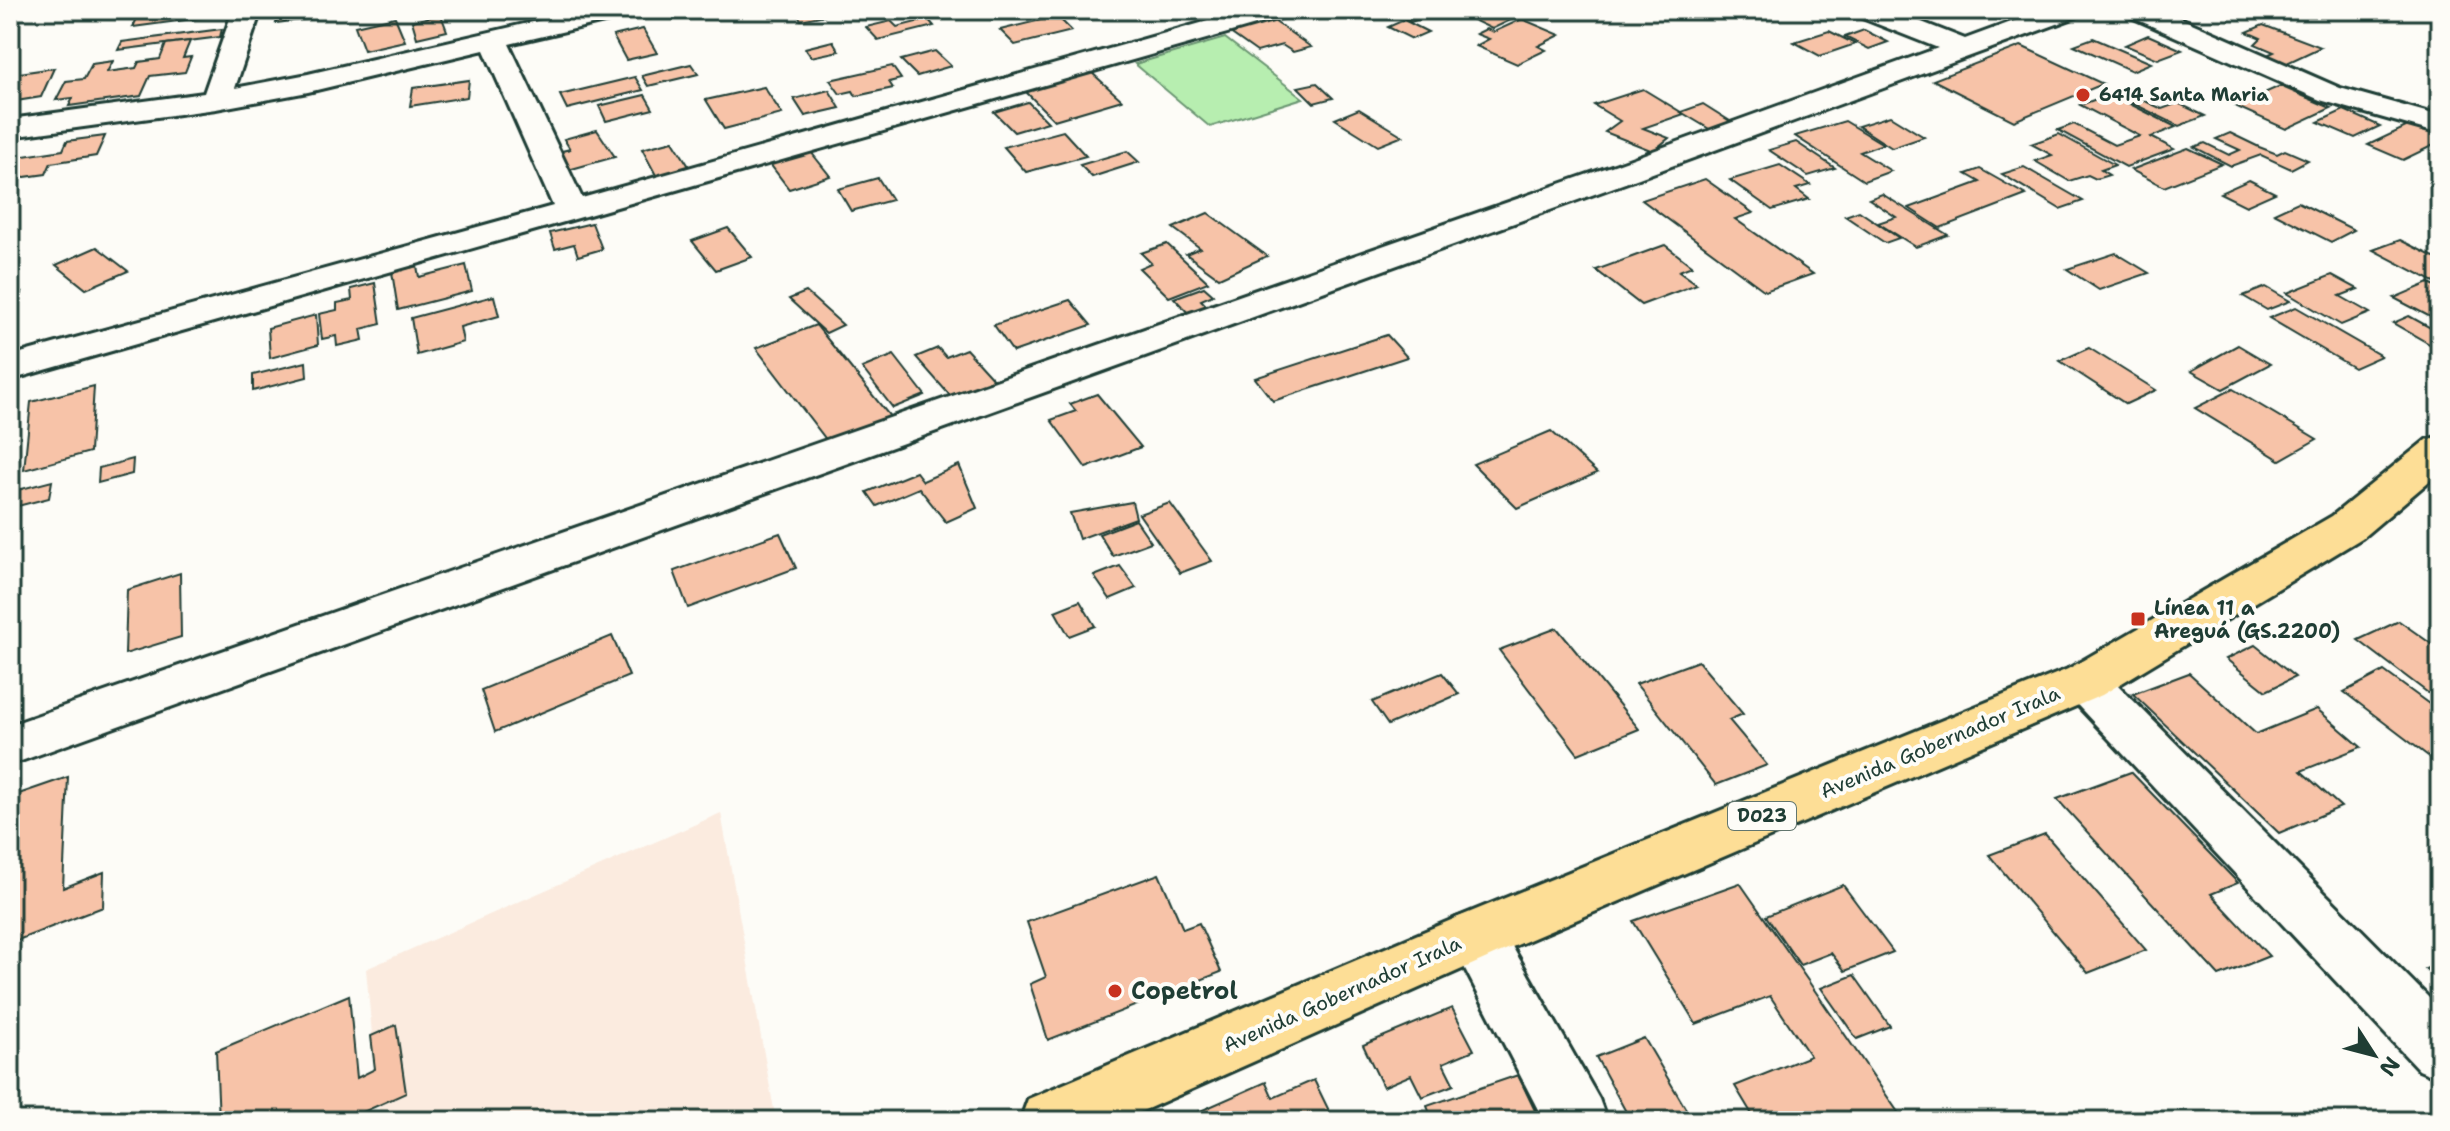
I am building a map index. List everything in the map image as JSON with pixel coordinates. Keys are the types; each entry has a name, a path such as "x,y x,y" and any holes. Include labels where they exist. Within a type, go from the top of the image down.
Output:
{"main road":[{"name":"Avenida Gobernador Irala","path":"1050,1121 1476,936 2085,682 2347,527 2440,450"}],"street":[{"path":"216,100 247,10"},
{"path":"10,128 216,100 308,83 620,10"},
{"path":"10,368 256,302 571,209 1277,10"},
{"path":"1867,10 1966,49"},
{"path":"10,745 2069,10"},
{"path":"2139,10 2330,94 2440,125"},
{"path":"493,40 571,209"},
{"path":"2085,682 2440,1050"},
{"path":"1476,936 1577,1121"}],"shaded area":[{"path":"721,813 776,1121 380,1121 366,969"}],"green space":[{"path":"1225,38 1303,98 1210,127 1135,64"}],"building":[{"path":"217,10 215,16 133,27 139,14"},
{"path":"281,10 328,10 325,17 276,23"},
{"path":"795,10 838,10 840,12 801,20"},
{"path":"1389,10 1445,10 1411,22"},
{"path":"1487,10 1501,10 1517,17 1492,29 1469,18"},
{"path":"441,15 447,31 417,38 412,21"},
{"path":"1057,16 1072,31 1015,45 1000,30"},
{"path":"395,17 405,41 364,50 355,26"},
{"path":"928,19 934,26 878,40 866,27 891,21 897,27"},
{"path":"1271,19 1311,47 1293,52 1282,45 1257,52 1229,32"},
{"path":"1522,19 1560,35 1538,46 1546,50 1517,64 1476,46 1489,39 1476,34 1486,29 1494,32"},
{"path":"1404,20 1428,32 1412,39 1388,27"},
{"path":"2263,25 2321,47 2285,64 2265,56 2274,52 2255,44 2261,38 2247,32"},
{"path":"222,29 220,37 118,50 122,42"},
{"path":"643,29 657,53 626,60 613,36"},
{"path":"1864,30 1888,42 1869,49 1845,37"},
{"path":"1829,31 1855,44 1820,56 1794,42"},
{"path":"2148,35 2182,50 2158,59 2125,45"},
{"path":"2093,38 2151,63 2132,71 2074,45"},
{"path":"190,41 183,58 191,57 185,72 150,76 141,96 69,106 73,98 56,100 66,81 84,79 92,64 113,61 107,72 136,68 139,62 160,59 166,44"},
{"path":"833,41 839,51 811,57 805,48"},
{"path":"2021,46 2103,84 2014,121 1933,80"},
{"path":"935,51 951,66 917,76 901,60"},
{"path":"691,64 698,74 648,86 642,76"},
{"path":"892,66 901,79 889,82 893,88 856,96 853,91 840,94 830,80"},
{"path":"54,68 41,97 10,102 13,74"},
{"path":"1091,72 1122,100 1054,120 1024,90"},
{"path":"635,77 643,90 567,109 560,95"},
{"path":"469,80 467,97 410,106 413,88"},
{"path":"1317,83 1333,98 1314,103 1298,87"},
{"path":"2280,86 2331,108 2286,129 2235,106"},
{"path":"764,87 782,114 724,129 706,100"},
{"path":"1643,89 1684,114 1643,128 1669,138 1653,151 1605,132 1620,121 1594,105"},
{"path":"829,90 840,108 805,116 794,99"},
{"path":"2110,94 2176,127 2151,137 2174,149 2126,167 2058,130 2074,124 2114,145 2140,136 2080,105"},
{"path":"645,95 653,109 606,121 599,106"},
{"path":"2132,95 2162,109 2178,103 2205,116 2179,126 2122,98"},
{"path":"1028,102 1048,122 1014,132 994,112"},
{"path":"1703,104 1733,123 1711,130 1681,112"},
{"path":"1359,109 1403,136 1378,146 1335,119"},
{"path":"2344,110 2380,126 2355,138 2318,122"},
{"path":"1890,116 1924,137 1892,148 1858,126"},
{"path":"1845,121 1883,144 1860,152 1891,171 1864,181 1795,136"},
{"path":"2410,125 2440,137 2440,142 2403,160 2368,145"},
{"path":"597,130 615,157 568,170 558,152 570,149 564,139"},
{"path":"1063,131 1086,156 1026,172 1004,147"},
{"path":"2230,133 2277,154 2285,150 2308,160 2291,169 2261,155 2231,166 2194,147 2205,143 2229,155 2240,150 2216,139"},
{"path":"2059,134 2115,165 2101,170 2109,175 2096,179 2088,175 2069,181 2035,161 2052,155 2031,144"},
{"path":"105,136 96,156 51,163 46,174 10,179 10,158 63,150 67,141"},
{"path":"673,141 690,168 657,177 642,149"},
{"path":"1796,142 1835,168 1808,176 1769,150"},
{"path":"2188,148 2222,164 2164,187 2131,170"},
{"path":"1127,151 1139,162 1092,177 1080,165"},
{"path":"811,152 830,176 789,189 770,164"},
{"path":"1780,165 1810,185 1796,189 1809,199 1772,210 1730,180"},
{"path":"2024,167 2083,201 2060,209 2002,174"},
{"path":"1980,169 2026,195 1940,228 1909,208 1980,182 1966,174"},
{"path":"878,178 892,200 851,211 838,189"},
{"path":"1705,179 1753,213 1735,219 1813,274 1765,291 1642,200"},
{"path":"2249,180 2275,193 2246,206 2220,193"},
{"path":"1882,194 1948,235 1916,247 1878,223 1896,217 1869,199"},
{"path":"2298,202 2354,230 2331,242 2274,213"},
{"path":"1859,211 1899,238 1885,243 1845,216"},
{"path":"1208,213 1267,256 1219,278 1186,254 1200,248 1173,228"},
{"path":"592,223 602,249 578,256 574,244 555,249 550,233"},
{"path":"728,228 752,257 716,270 692,241"},
{"path":"2400,240 2440,260 2440,282 2436,283 2373,250"},
{"path":"1167,244 1208,282 1169,297 1139,268 1151,263 1141,253"},
{"path":"1665,245 1692,266 1679,271 1697,284 1641,305 1596,270"},
{"path":"97,247 128,271 86,289 56,265"},
{"path":"2116,253 2149,273 2099,290 2067,269"},
{"path":"466,265 472,291 398,310 392,272 417,266 419,277"},
{"path":"2332,275 2358,289 2340,296 2370,313 2341,325 2287,293"},
{"path":"375,283 381,324 361,329 363,340 337,346 336,336 322,339 319,314 337,310 337,303 352,300 351,289"},
{"path":"2429,283 2440,288 2440,322 2394,298"},
{"path":"1204,287 1213,295 1201,300 1209,308 1190,315 1174,298"},
{"path":"2266,287 2290,301 2267,310 2243,296"},
{"path":"22,292 10,317 10,294"},
{"path":"806,292 843,325 826,333 789,299"},
{"path":"494,296 499,316 460,327 463,342 417,355 411,318"},
{"path":"1070,300 1091,325 1013,352 994,325"},
{"path":"2296,307 2381,356 2354,368 2269,318"},
{"path":"316,315 318,345 270,358 268,328"},
{"path":"2409,316 2440,333 2440,350 2393,323"},
{"path":"816,325 892,419 828,442 756,348"},
{"path":"1387,335 1407,357 1273,401 1255,378"},
{"path":"2238,345 2270,364 2223,389 2191,371"},
{"path":"938,348 946,357 966,349 995,381 953,399 916,357"},
{"path":"2089,348 2156,390 2126,404 2060,361"},
{"path":"894,355 925,395 893,408 862,368"},
{"path":"306,362 307,377 253,391 253,375"},
{"path":"94,386 90,452 24,470 31,402"},
{"path":"2233,389 2317,439 2280,460 2195,408"},
{"path":"1097,394 1141,447 1086,468 1051,420 1076,411 1070,404"},
{"path":"1551,431 1597,473 1517,508 1473,464"},
{"path":"133,459 132,474 98,483 99,468"},
{"path":"959,465 977,508 946,522 919,488 877,506 867,492 916,472 923,481"},
{"path":"52,481 49,498 10,508 10,492"},
{"path":"1132,502 1136,518 1079,539 1070,513"},
{"path":"1170,503 1212,561 1180,573 1139,514"},
{"path":"1136,520 1151,542 1113,556 1099,534"},
{"path":"780,533 796,568 688,608 674,571"},
{"path":"1120,566 1136,588 1110,599 1094,576"},
{"path":"180,573 181,637 125,654 127,590"},
{"path":"1080,601 1095,626 1069,636 1055,611"},
{"path":"2399,621 2440,650 2440,702 2358,640"},
{"path":"1557,628 1639,729 1578,754 1499,650"},
{"path":"612,636 629,676 495,732 481,690"},
{"path":"2255,645 2295,677 2266,691 2226,659"},
{"path":"1698,661 1743,714 1729,720 1767,765 1716,785 1636,684"},
{"path":"2384,671 2440,712 2440,765 2344,692"},
{"path":"1442,673 1459,694 1388,725 1372,702"},
{"path":"2189,673 2256,734 2317,709 2361,747 2301,771 2341,807 2279,833 2133,694"},
{"path":"2131,772 2238,883 2211,894 2269,956 2219,976 2057,799"},
{"path":"68,777 63,888 104,872 103,907 10,943 10,797"},
{"path":"2045,834 2146,950 2088,973 1989,855"},
{"path":"1159,874 1183,929 1199,923 1221,972 1048,1040 1030,984 1046,977 1027,922"},
{"path":"1740,883 1904,1121 1756,1121 1735,1086 1810,1056 1770,996 1696,1024 1633,921"},
{"path":"1843,885 1893,952 1845,971 1831,953 1800,965 1766,916"},
{"path":"2440,963 2440,984 2425,969"},
{"path":"1854,975 1890,1026 1857,1039 1821,988"},
{"path":"349,995 357,1078 375,1069 371,1036 396,1025 406,1093 343,1121 219,1121 216,1051"},
{"path":"1452,1008 1474,1050 1443,1063 1454,1085 1422,1097 1411,1075 1383,1087 1363,1045"},
{"path":"1644,1038 1693,1121 1631,1121 1596,1057"},
{"path":"1518,1075 1540,1121 1433,1121 1427,1106"},
{"path":"1314,1080 1334,1121 1202,1121 1198,1112 1266,1082 1273,1098"}],"place":[{"name":"6414 Santa Maria","path":"2083,95"},
{"name":"Línea 11 a Areguá (GS.2200)","path":"2138,619"},
{"name":"Copetrol","path":"1115,991"}]}
